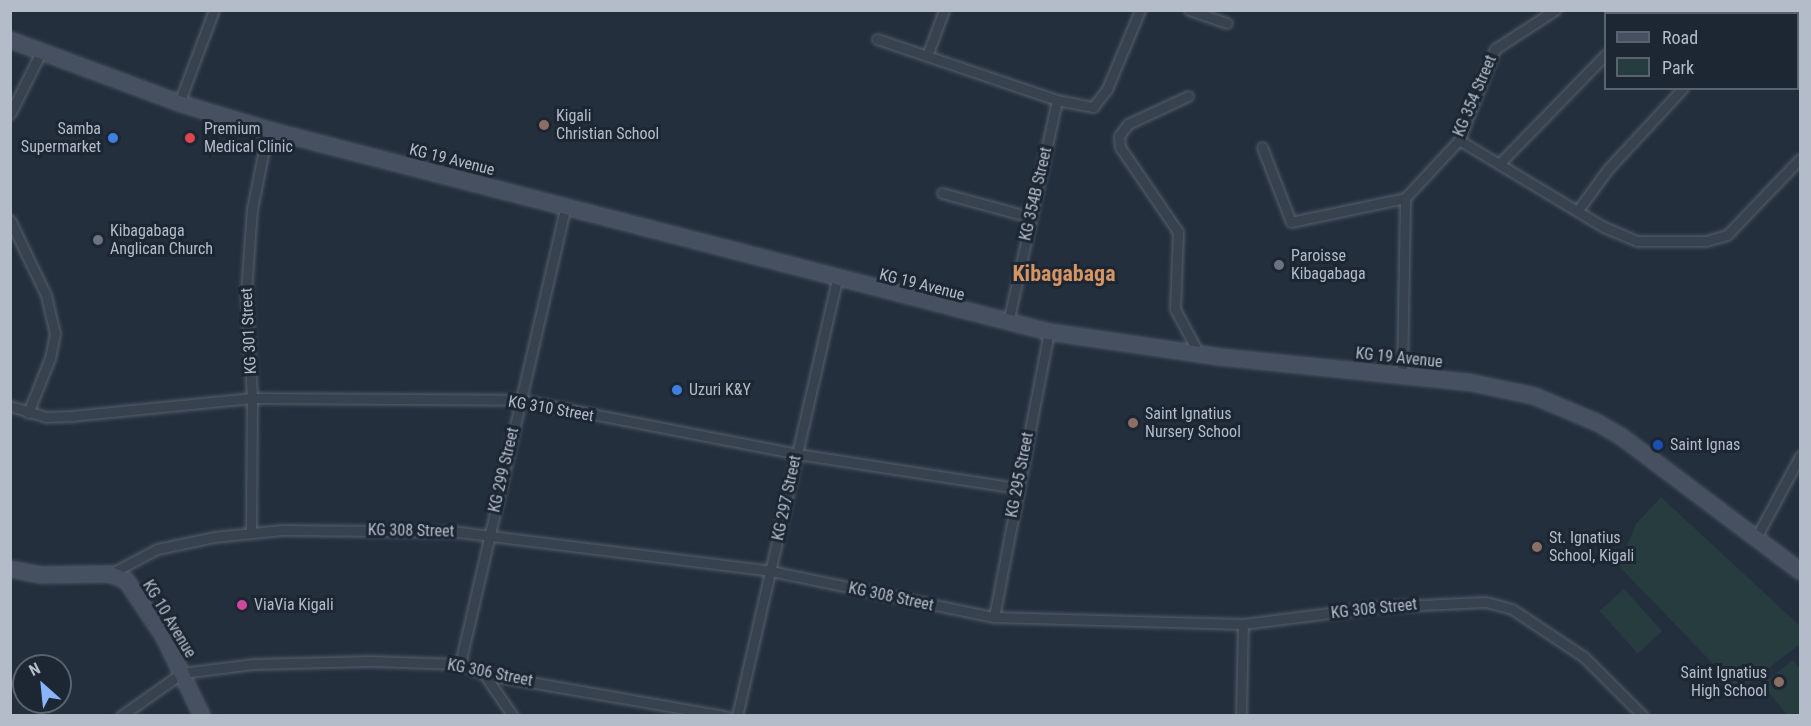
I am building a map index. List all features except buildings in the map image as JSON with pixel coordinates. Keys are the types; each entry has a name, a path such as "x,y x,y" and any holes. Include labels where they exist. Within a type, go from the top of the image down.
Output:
{"main road":[{"name":"KG 19 Avenue","path":"10,40 42,50 178,103 268,130 1008,323 1049,332 1200,354 1402,374 1500,388 1567,408 1622,437 1800,571"},
{"path":"10,569 41,575 110,574"},
{"name":"KG 10 Avenue","path":"110,574 126,580 137,592 182,673 202,716"}],"street":[{"path":"178,103 214,10"},
{"path":"927,56 944,10"},
{"path":"877,39 1087,108 1100,101 1140,10"},
{"path":"1189,10 1227,23"},
{"name":"KG 354 Street","path":"1405,198 1459,140 1495,49 1554,11"},
{"path":"10,114 42,50"},
{"path":"1500,163 1604,55"},
{"path":"1578,210 1608,169 1681,90"},
{"path":"1188,96 1128,124 1119,136 1119,147 1178,232 1175,309 1200,354"},
{"name":"KG 354B Street","path":"1008,323 1057,100"},
{"name":"KG 301 Street","path":"251,533 252,398 248,252 268,130"},
{"path":"1459,140 1578,210 1637,241 1719,239 1735,228 1800,159"},
{"path":"1262,147 1291,222 1405,198 1402,374"},
{"path":"942,193 1030,217"},
{"name":"KG 299 Street","path":"459,664 566,206"},
{"path":"10,220 46,295 55,333 50,358 28,413"},
{"name":"KG 297 Street","path":"737,716 837,280"},
{"name":"KG 295 Street","path":"994,617 1017,488 1049,332"},
{"name":"KG 310 Street","path":"10,406 28,413 71,416 252,398 520,400 796,454 1017,488"},
{"path":"1756,538 1800,456"},
{"name":"KG 308 Street","path":"110,574 157,549 251,533 372,530 489,535 771,571 994,617 1243,624 1377,607 1486,602 1512,609 1584,657 1643,716"},
{"path":"1241,716 1243,624"},
{"name":"KG 306 Street","path":"182,673 253,664 459,664 484,674 725,716"},
{"path":"121,716 182,673"},
{"path":"484,674 513,716"}],"green space":[{"path":"1661,497 1800,626 1800,644 1739,691 1619,566 1636,524"},
{"path":"1624,589 1662,631 1638,653 1599,611"},
{"path":"1793,660 1800,669 1800,715 1787,715 1762,684"}],"place":[{"name":"Kigali Christian School","path":"544,125"},
{"name":"Samba Supermarket","path":"113,138"},
{"name":"Premium Medical Clinic","path":"190,138"},
{"name":"Kibagabaga Anglican Church","path":"98,240"},
{"name":"Paroisse Kibagabaga","path":"1279,265"},
{"name":"Uzuri K&Y","path":"677,390"},
{"name":"Saint Ignatius Nursery School","path":"1133,423"},
{"name":"Saint Ignas","path":"1658,445"},
{"name":"St. Ignatius School, Kigali","path":"1537,547"},
{"name":"ViaVia Kigali","path":"242,605"},
{"name":"Saint Ignatius High School","path":"1779,682"}],"district":[{"name":"Kibagabaga","path":"1064,274"}]}
